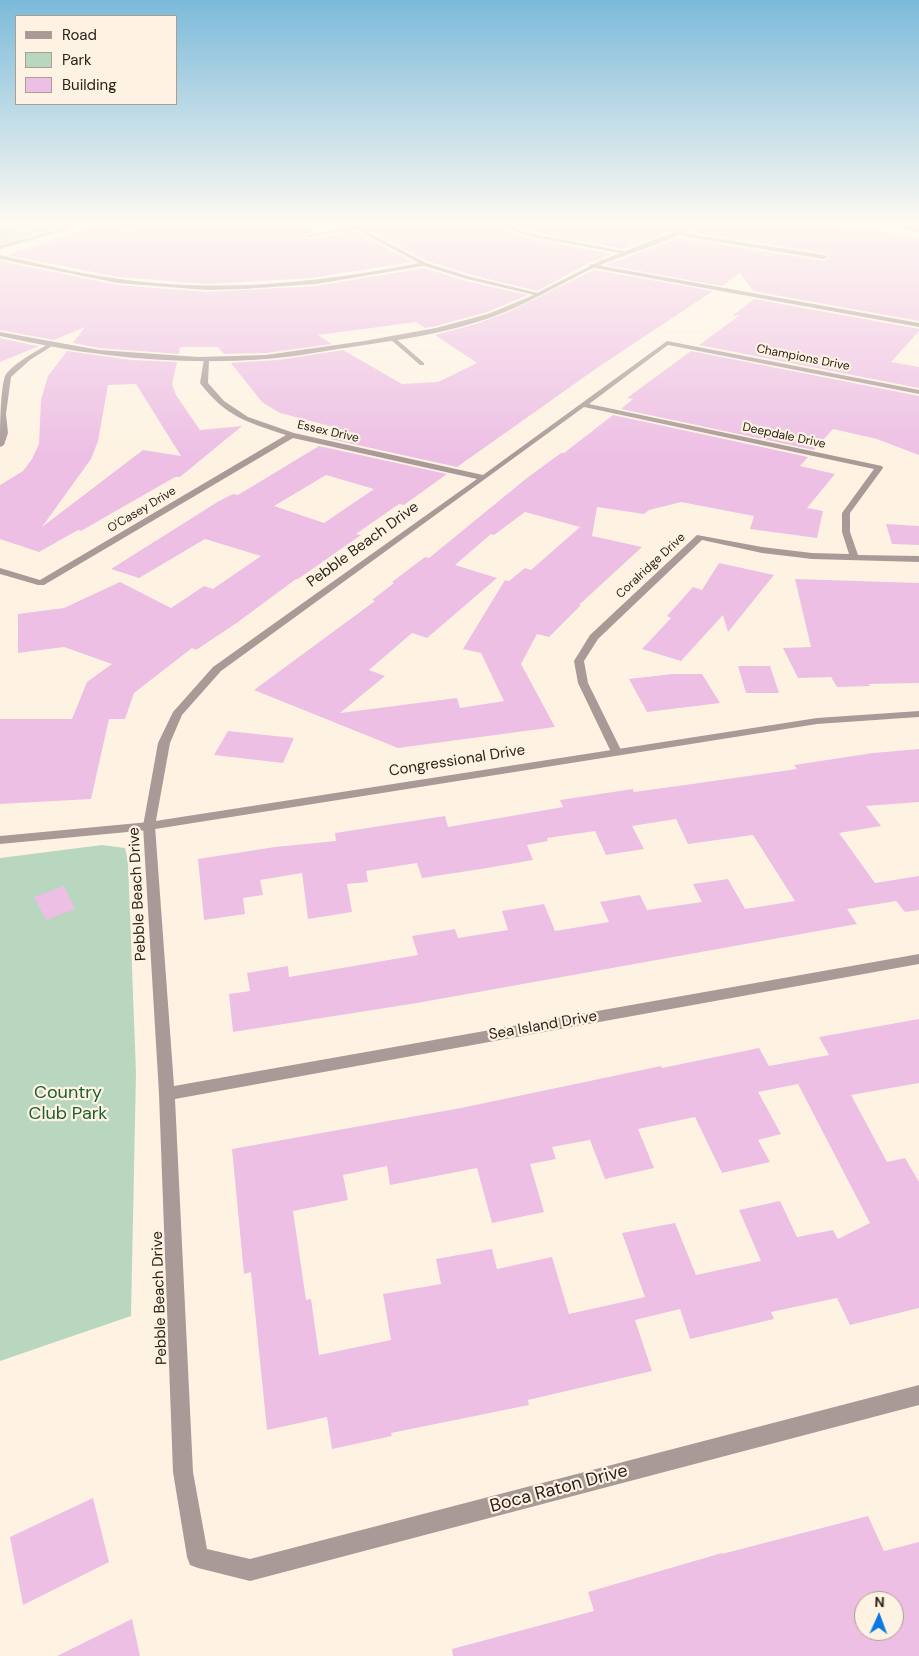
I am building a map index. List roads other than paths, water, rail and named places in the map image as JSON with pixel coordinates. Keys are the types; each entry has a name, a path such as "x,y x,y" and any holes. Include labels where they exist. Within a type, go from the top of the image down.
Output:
{"street":[{"path":"0,334 49,346 104,353 206,360 267,357 392,338 449,327 484,317 523,301"},
{"path":"791,301 919,324"},
{"path":"392,338 422,364"},
{"name":"Champions Drive","path":"583,404 667,343 919,392"},
{"path":"0,445 4,433 1,414 8,376 28,359 49,346"},
{"name":"Essex Drive","path":"206,360 204,383 221,403 245,419 292,435 484,478"},
{"name":"Pebble Beach Drive","path":"198,1557 183,1472 167,1094 149,826 164,743 177,714 217,669 484,478 583,404"},
{"name":"Deepdale Drive","path":"583,404 879,468 846,513 846,532 856,558"},
{"name":"O'Casey Drive","path":"0,571 41,583 292,435"},
{"name":"Coralridge Drive","path":"616,752 583,683 579,661 594,636 700,537 762,550 812,556 919,559"},
{"name":"Congressional Drive","path":"0,840 149,826 817,722 919,714"},
{"name":"Sea Island Drive","path":"167,1094 919,959"},
{"name":"Boca Raton Drive","path":"198,1557 250,1570 919,1395"}],"park label":[{"name":"Country Club Park","path":"68,1103"}]}
